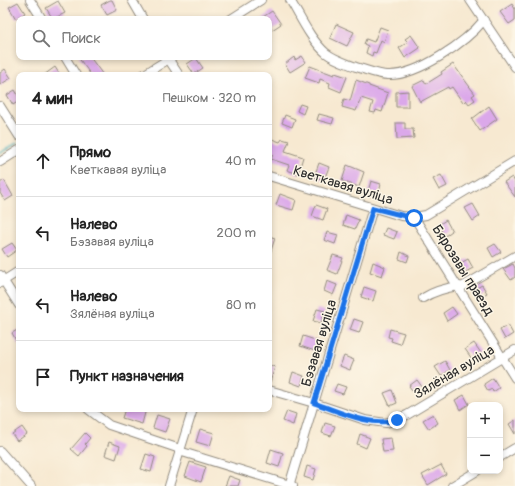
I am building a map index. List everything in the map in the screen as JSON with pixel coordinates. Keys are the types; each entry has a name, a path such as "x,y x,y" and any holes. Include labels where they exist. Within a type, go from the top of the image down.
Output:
{"street":[{"path":"30,0 40,16"},
{"path":"132,0 142,16"},
{"path":"236,16 261,0"},
{"path":"290,0 312,38 327,54 375,73 388,75 400,75 432,61 470,35 484,20"},
{"path":"470,0 515,67"},
{"path":"67,60 74,72"},
{"path":"147,72 166,60"},
{"path":"170,60 177,72"},
{"path":"0,106 16,131"},
{"path":"0,162 16,152"},
{"path":"414,218 426,215 515,161"},
{"name":"Кветкавая вуліца","path":"272,178 373,208 414,218"},
{"name":"Бэзавая вуліца","path":"290,486 373,208"},
{"name":"Бярозавы праезд","path":"414,218 459,287 515,378"},
{"path":"423,298 442,289 459,287 515,256"},
{"path":"16,272 1,280 16,301"},
{"name":"Зялёная вуліца","path":"272,391 365,420 386,422 407,415 515,350"},
{"path":"92,412 109,425 290,486"},
{"path":"169,486 193,412"},
{"path":"503,455 515,448"},
{"path":"0,451 31,486"},
{"path":"452,486 472,474"}],"building":[{"path":"112,0 117,10 107,15 101,5"},
{"path":"58,1 65,13 59,16 51,16 46,8"},
{"path":"18,2 25,13 20,16 16,16 16,19 9,7"},
{"path":"512,4 515,9 515,20 509,24 500,12"},
{"path":"272,11 281,24 272,30 272,16 264,16"},
{"path":"336,24 354,32 347,46 330,38"},
{"path":"380,27 388,30 384,42 381,40 376,53 373,52 372,56 366,53 368,46 364,44 366,39 374,42"},
{"path":"411,35 420,48 405,58 399,48 408,42 405,39"},
{"path":"302,56 306,62 290,72 285,64 294,57 295,60"},
{"path":"80,60 92,60 101,72 89,72"},
{"path":"193,60 197,60 203,68 197,72 193,72 187,64"},
{"path":"453,64 475,94 472,96 475,100 469,104 466,100 463,103 452,87 449,89 448,87 420,102 412,86 424,80 426,84 442,74 441,72"},
{"path":"310,66 334,75 335,73 347,77 341,92 329,87 330,83 320,79 319,83 305,78"},
{"path":"55,67 58,72 48,72"},
{"path":"5,69 11,78 0,85 0,73"},
{"path":"356,80 388,93 382,112 376,110 375,113 370,112 373,102 361,98 356,111 342,107 344,99 350,101"},
{"path":"15,90 16,103 13,105 7,95"},
{"path":"408,91 408,107 396,107 396,92"},
{"path":"300,104 306,106 303,114 297,111"},
{"path":"489,106 497,119 480,131 472,119"},
{"path":"319,114 334,118 332,124 317,120"},
{"path":"285,115 295,119 292,127 282,123"},
{"path":"396,123 405,123 405,129 413,129 414,138 397,139"},
{"path":"272,139 280,142 282,139 289,141 285,151 303,157 298,174 287,170 289,165 272,159"},
{"path":"319,163 329,167 324,180 314,177"},
{"path":"347,165 364,172 359,187 342,181"},
{"path":"441,175 447,186 439,190 433,179"},
{"path":"512,177 515,182 515,197 504,182"},
{"path":"4,180 13,196 5,201 0,193 0,183"},
{"path":"371,181 381,184 378,198 367,195"},
{"path":"280,194 296,200 293,210 276,205"},
{"path":"473,204 480,216 473,221 465,208"},
{"path":"316,205 327,209 323,220 312,216"},
{"path":"346,215 359,220 355,229 343,225"},
{"path":"446,220 452,231 445,236 438,225"},
{"path":"386,228 397,232 394,239 383,235"},
{"path":"327,232 338,235 335,244 324,240"},
{"path":"272,237 275,238 272,248"},
{"path":"12,243 16,251 7,257 2,249"},
{"path":"495,244 501,252 493,257 488,248"},
{"path":"401,252 409,256 407,262 399,259"},
{"path":"333,255 343,258 337,274 327,270"},
{"path":"468,259 473,268 464,273 459,264"},
{"path":"373,262 385,267 382,276 370,272"},
{"path":"513,264 515,268 515,277 511,280 503,269"},
{"path":"327,281 337,285 333,295 324,291"},
{"path":"482,285 487,293 478,298 473,290"},
{"path":"364,287 376,291 373,301 361,297"},
{"path":"452,307 457,314 447,321 443,313"},
{"path":"317,309 325,311 321,323 313,321"},
{"path":"354,319 363,322 359,333 350,330"},
{"path":"508,325 513,334 505,339 500,330"},
{"path":"390,329 404,333 400,344 391,341 392,338 388,337"},
{"path":"16,331 16,340 12,333"},
{"path":"303,336 318,341 315,351 300,346"},
{"path":"474,343 481,353 472,359 465,349"},
{"path":"344,356 354,360 350,370 340,366"},
{"path":"445,361 450,370 441,376 435,367"},
{"path":"272,366 275,367 272,376"},
{"path":"293,372 304,376 301,386 290,382"},
{"path":"493,378 499,388 493,392 492,389 488,391 484,384"},
{"path":"417,380 423,388 415,394 409,386"},
{"path":"337,384 346,387 343,394 334,391"},
{"path":"392,390 397,403 390,406 384,393"},
{"path":"464,395 468,402 467,405 460,410 455,400"},
{"path":"287,411 296,414 293,425 283,421"},
{"path":"124,412 145,412 142,424 122,418"},
{"path":"433,414 438,423 429,429 423,420"},
{"path":"157,415 170,419 165,432 153,428"},
{"path":"515,420 515,434 509,424"},
{"path":"325,423 335,426 331,436 322,433"},
{"path":"22,427 27,434 17,441 12,434"},
{"path":"200,429 214,433 210,446 196,442"},
{"path":"85,433 90,438 85,444 87,446 79,456 71,449"},
{"path":"360,434 370,438 366,448 357,444"},
{"path":"391,438 393,451 383,452 381,439"},
{"path":"109,442 120,446 116,459 105,455"},
{"path":"271,449 283,453 279,467 267,463"},
{"path":"146,454 155,457 151,472 141,469"},
{"path":"190,462 206,467 201,482 185,476"},
{"path":"441,465 446,474 428,485 422,475"},
{"path":"307,466 316,469 313,480 304,477"},
{"path":"229,476 240,480 238,486 225,486"}],"waterway":[{"path":"0,153 16,144"}],"route":[{"path":"397,420 376,422 365,420 314,403 373,208 414,218"}]}
